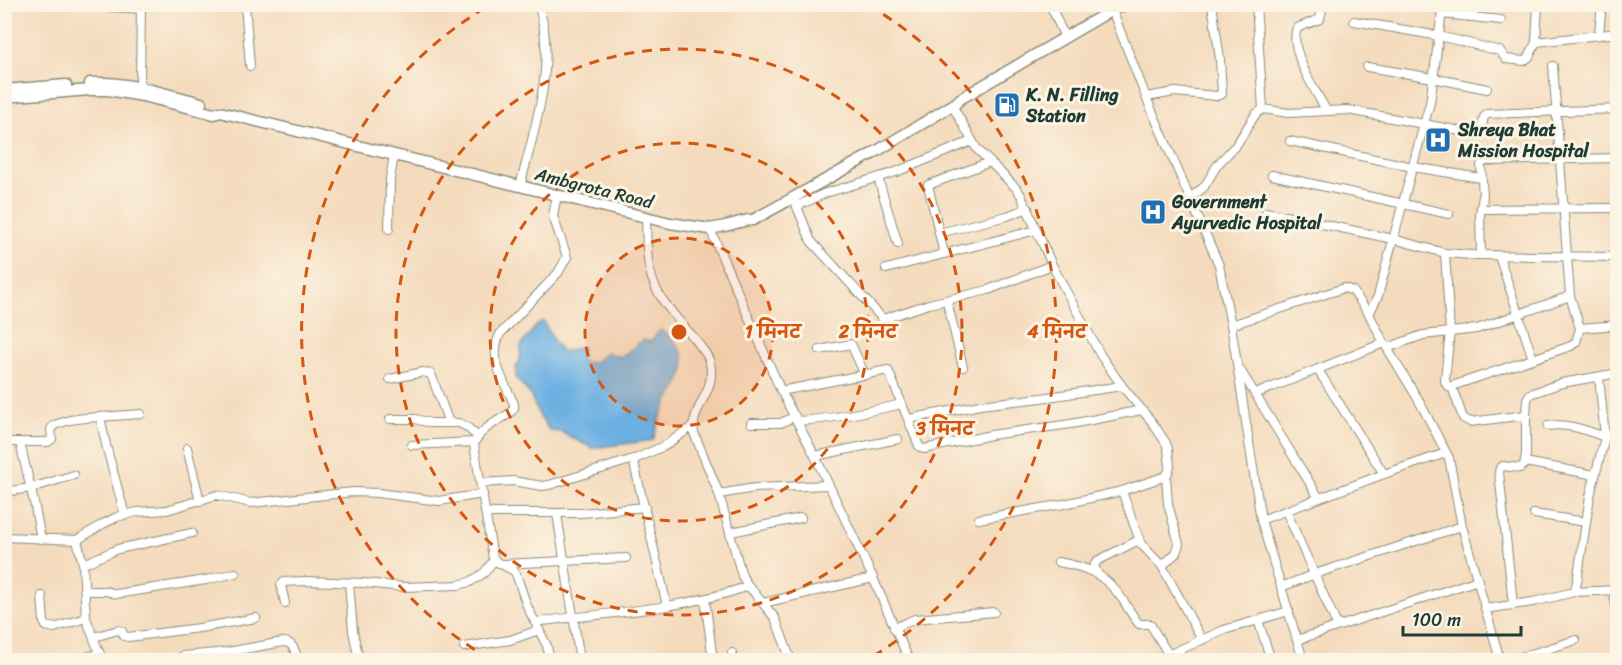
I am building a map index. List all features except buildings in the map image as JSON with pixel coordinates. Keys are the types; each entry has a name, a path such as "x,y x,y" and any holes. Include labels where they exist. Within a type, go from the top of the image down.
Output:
{"main road":[{"name":"Ambgrota Road","path":"4,97 102,90 134,94 214,114 220,111 646,218 710,229 756,219 795,202 954,103 1119,6"},
{"path":"4,90 108,82 216,107 220,111"},
{"path":"748,219 787,192 936,108 953,99 954,103"}],"street":[{"path":"69,4 141,7 140,88"},
{"path":"245,4 250,66"},
{"path":"520,187 545,75 546,45 542,15 538,4"},
{"path":"1050,4 1065,38"},
{"path":"1146,97 1175,92 1216,96 1222,94 1212,4"},
{"path":"1256,4 1263,109"},
{"path":"1323,4 1320,19 1297,28 1295,41 1306,76 1326,110"},
{"path":"1354,21 1439,36 1500,51 1506,59 1524,62 1536,42 1538,4"},
{"path":"1599,33 1602,4"},
{"path":"1119,6 1146,97 1220,265 1261,520 1303,660"},
{"path":"1369,314 1376,301 1430,103 1443,9 1501,20"},
{"path":"1536,42 1599,33 1617,33"},
{"path":"1445,252 1450,331 1445,380 1447,386 1452,387 1574,345 1580,328 1570,296 1553,66"},
{"path":"1367,67 1487,89"},
{"path":"954,103 972,141 1016,188 1028,208 1052,265 1101,356 1152,422 1168,448 1170,466 1166,476 1170,512 1179,544 1176,553 1162,566"},
{"path":"1190,198 1204,187 1218,164 1237,144 1255,115 1263,109 1288,113 1348,110 1477,134 1481,131 1484,117 1487,114 1617,109"},
{"path":"972,141 903,170 795,202 811,240 881,318 885,319 929,304 999,286 1052,265"},
{"path":"1290,141 1413,167 1481,178"},
{"path":"389,230 389,198 394,155"},
{"path":"1481,255 1482,163 1487,160 1617,158"},
{"path":"944,254 928,185 990,162"},
{"path":"1272,175 1449,214"},
{"path":"878,178 898,244"},
{"path":"412,445 476,439 514,408 495,358 496,342 506,326 558,273 567,257 554,216 556,195"},
{"path":"939,233 1007,216 1028,208"},
{"path":"1481,209 1617,208"},
{"path":"1266,212 1445,252 1481,255 1617,257"},
{"path":"646,218 649,266 656,289 706,353 710,364 712,373 710,384 696,414 694,433 719,494 731,532 738,567 749,586 776,618 791,660"},
{"path":"710,229 781,391 815,456 909,660"},
{"path":"886,269 1036,230"},
{"path":"1499,255 1533,359"},
{"path":"1231,325 1344,288 1353,291 1369,314 1385,346 1418,399 1446,453 1462,526 1500,660"},
{"path":"1255,394 1385,346 1423,335 1477,329 1570,296"},
{"path":"947,301 963,367"},
{"path":"1580,328 1617,325"},
{"path":"820,350 851,344 865,375"},
{"path":"1237,366 1319,498"},
{"path":"781,391 888,370 919,446 924,449 991,435 1071,424 1142,410"},
{"path":"1318,370 1384,474"},
{"path":"390,379 423,372 431,374 449,423"},
{"path":"1513,604 1499,472 1501,467 1520,468 1525,462 1527,399 1530,394 1562,383 1617,373"},
{"path":"1574,592 1595,476 1605,437 1599,377"},
{"path":"909,419 980,405 1122,386"},
{"path":"1452,387 1463,418 1468,422 1526,415"},
{"path":"751,423 781,423 796,419 843,416 902,404"},
{"path":"4,442 20,444 48,442 52,439 51,429 54,425 70,420 141,414"},
{"path":"100,417 125,514"},
{"path":"390,419 415,419 431,423 464,425 476,439"},
{"path":"1548,426 1560,424 1574,426 1605,437"},
{"path":"481,483 513,481 549,485 633,459 666,445 694,425"},
{"path":"476,439 474,445 492,556 497,562 514,572 527,606 548,646 550,660"},
{"path":"815,456 898,440"},
{"path":"20,444 41,539"},
{"path":"187,447 200,501"},
{"path":"1261,520 1446,453"},
{"path":"633,459 667,606"},
{"path":"1525,462 1595,476"},
{"path":"4,492 31,488 74,475"},
{"path":"979,519 1122,491 1166,476"},
{"path":"719,494 743,489 828,485"},
{"path":"1122,491 1139,540 1162,566 1202,640"},
{"path":"4,537 77,540 125,514 167,510 217,495 251,503 353,492 378,493 431,501 447,501 483,494"},
{"path":"486,513 557,514 645,507"},
{"path":"1286,511 1337,626"},
{"path":"557,514 580,660"},
{"path":"1534,514 1586,522"},
{"path":"731,532 801,518"},
{"path":"1281,587 1462,526"},
{"path":"83,564 118,549 192,533"},
{"path":"73,660 101,657 86,618 83,564 77,540"},
{"path":"1098,574 1094,566 1097,561 1139,540"},
{"path":"285,603 281,585 284,582 304,581 404,587 458,585 478,578 497,562 565,562 626,558"},
{"path":"1058,562 1082,567 1098,574 1114,588 1139,624 1149,624 1170,658"},
{"path":"86,591 106,591 116,594 206,580 235,573"},
{"path":"763,603 873,578"},
{"path":"1297,640 1478,580"},
{"path":"349,583 353,631 359,660"},
{"path":"464,647 510,640 537,626 574,617 667,606 721,596 749,586"},
{"path":"1485,609 1543,600 1574,592 1615,590 1617,615"},
{"path":"42,596 46,626 54,628 86,618"},
{"path":"705,599 713,660"},
{"path":"1150,660 1170,658 1224,630 1289,611"},
{"path":"894,628 915,619 994,612"},
{"path":"94,637 120,630 124,636 128,637 256,618"},
{"path":"1265,618 1271,660"},
{"path":"1512,660 1576,640"},
{"path":"180,660 184,656 227,652 283,642 290,643 298,660"}],"water":[{"path":"543,321 562,352 582,347 581,362 594,363 606,352 620,357 643,340 651,342 660,330 677,344 684,361 682,376 664,409 653,440 592,448 561,432 550,431 540,417 530,394 516,378 521,346 536,326"}],"place":[{"name":"K. N. Filling Station","path":"1007,105"},
{"name":"Shreya Bhat Mission Hospital","path":"1438,140"},
{"name":"Government Ayurvedic Hospital","path":"1153,212"}]}
